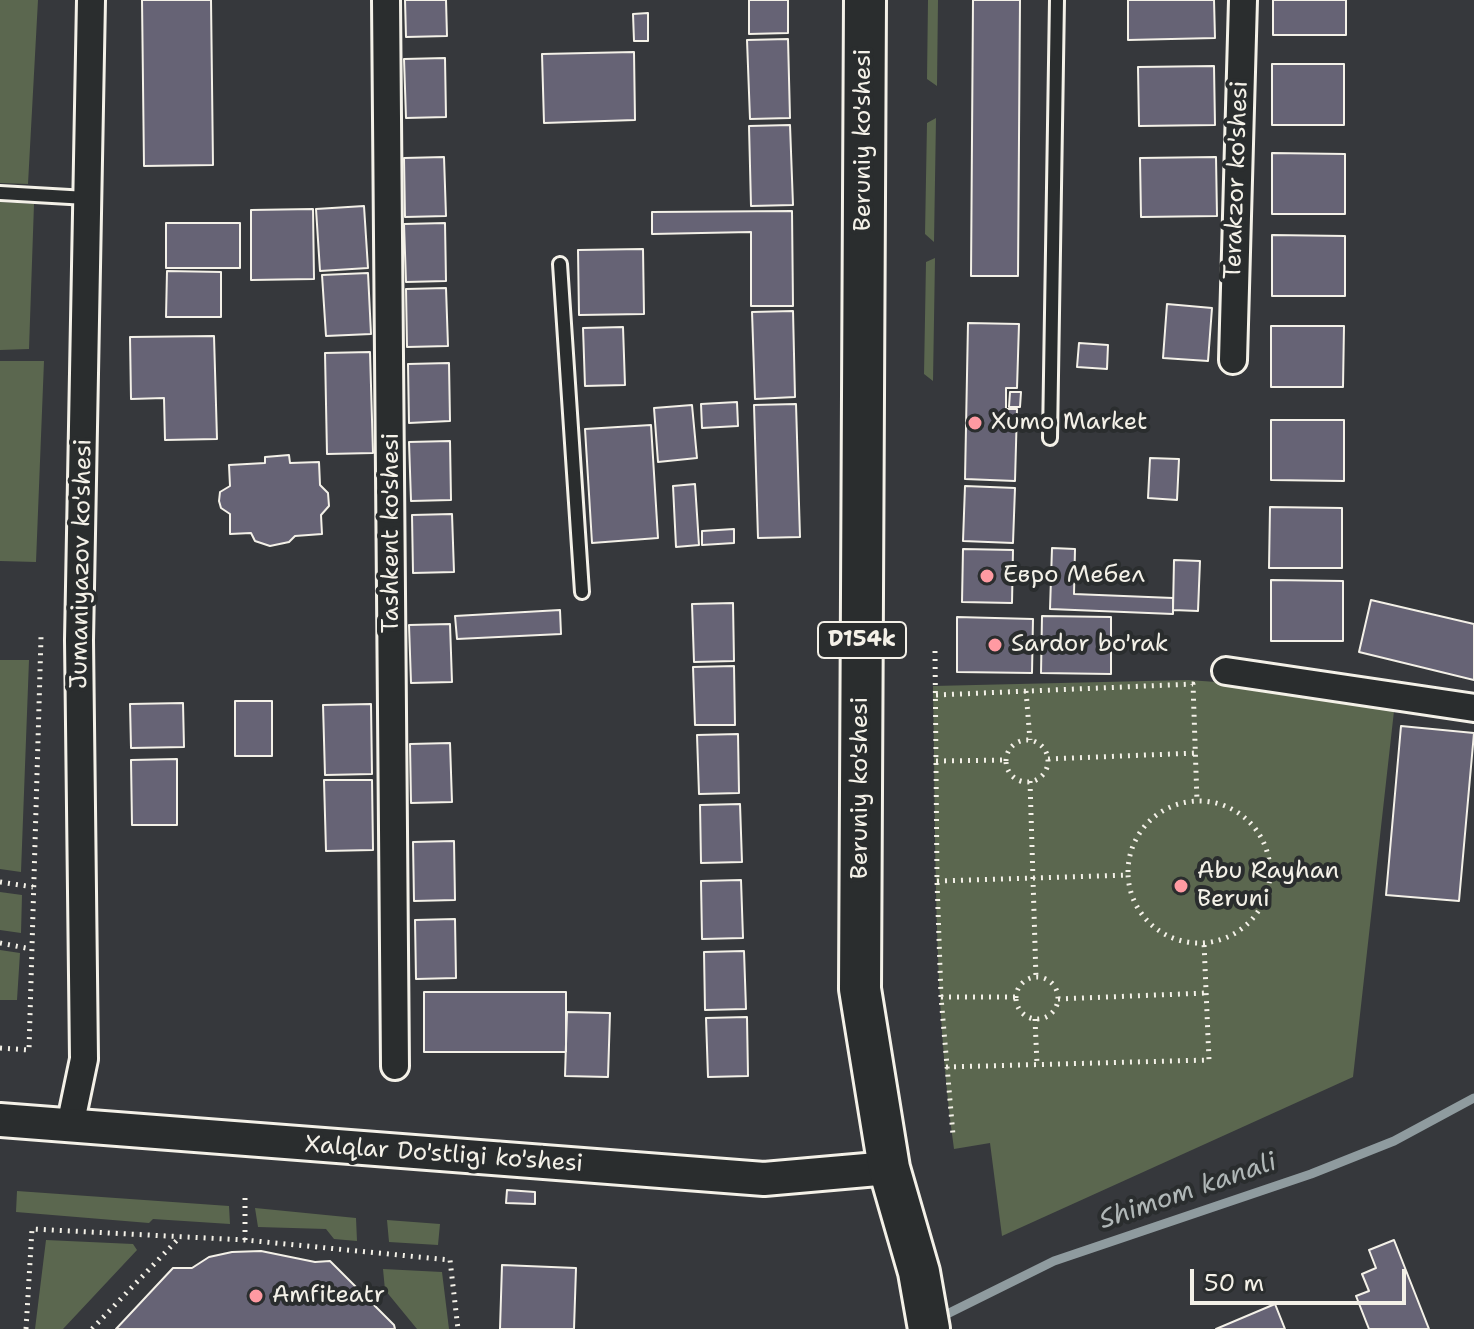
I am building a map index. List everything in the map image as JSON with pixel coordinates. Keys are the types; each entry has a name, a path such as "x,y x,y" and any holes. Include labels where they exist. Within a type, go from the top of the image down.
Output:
{"main road":[{"name":"Beruniy ko'shesi","path":"865,0 860,989 889,1168 919,1272 929,1329"}],"street":[{"name":"Jumaniyazov ko'shesi","path":"70,1126 84,1059 79,640 91,0"},
{"name":"Tashkent ko'shesi","path":"386,0 395,1066"},
{"name":"Terakzor ko'shesi","path":"1233,360 1243,0"},
{"path":"1226,671 1474,708"},
{"name":"Xalqlar Do'stligi ko'shesi","path":"0,1120 764,1179 889,1168"}],"lane":[{"path":"1050,438 1057,0"},
{"path":"0,193 87,198"},
{"path":"560,264 582,592"}],"path":[{"path":"0,1048 29,1050 41,637"},
{"path":"935,651 941,997 953,1135"},
{"path":"936,695 1193,684 1197,801"},
{"path":"1026,691 1030,740"},
{"path":"1023,740 1042,746 1048,759 1044,772 1030,781 1014,778 1006,760 1011,747 1023,740"},
{"path":"1048,759 1196,753"},
{"path":"936,761 1006,760"},
{"path":"1030,781 1036,978"},
{"path":"1197,801 1231,808 1251,822 1265,843 1271,867 1268,889 1259,910 1245,927 1226,938 1204,943 1181,941 1160,932 1144,917 1133,897 1128,875 1131,851 1143,829 1160,812 1183,802 1197,801"},
{"path":"937,881 1128,875"},
{"path":"0,882 33,887"},
{"path":"0,943 31,949"},
{"path":"946,1067 1209,1060 1204,943"},
{"path":"1036,978 1047,979 1058,999 1050,1014 1035,1019 1019,1010 1016,997 1022,984 1036,978"},
{"path":"1058,999 1206,993"},
{"path":"941,997 1016,997"},
{"path":"1035,1019 1037,1064"},
{"path":"245,1198 245,1240"},
{"path":"26,1329 32,1229 245,1240 450,1260 458,1329"},
{"path":"92,1329 181,1237"}],"green space":[{"path":"0,0 38,0 28,184 0,183"},
{"path":"928,0 938,0 937,86 927,79"},
{"path":"936,118 934,242 925,234 927,123"},
{"path":"0,202 34,204 29,349 0,350"},
{"path":"935,258 933,381 924,374 926,262"},
{"path":"0,361 44,361 36,562 0,561"},
{"path":"0,660 29,660 21,872 0,869"},
{"path":"1188,680 1259,685 1395,702 1353,1077 1002,1236 990,1143 954,1149 939,976 933,686"},
{"path":"0,892 22,895 21,933 0,930"},
{"path":"0,950 20,953 17,1000 0,1000"},
{"path":"17,1191 229,1206 230,1224 153,1219 149,1223 16,1212"},
{"path":"255,1208 356,1218 357,1241 334,1239 326,1229 258,1227"},
{"path":"387,1220 440,1224 438,1245 389,1242"},
{"path":"46,1240 133,1244 137,1250 63,1329 35,1329"},
{"path":"383,1269 442,1272 449,1329 417,1329 385,1290"}],"building":[{"path":"142,0 211,0 213,165 144,166"},
{"path":"405,0 446,0 447,36 406,37"},
{"path":"749,0 788,0 788,33 749,34"},
{"path":"973,0 1020,0 1018,276 971,276"},
{"path":"1128,0 1214,0 1215,38 1128,40"},
{"path":"1273,0 1346,0 1346,35 1273,35"},
{"path":"648,13 648,41 634,41 633,14"},
{"path":"788,39 790,118 750,119 747,40"},
{"path":"634,52 635,120 544,123 542,54"},
{"path":"445,58 446,117 406,118 404,59"},
{"path":"1272,64 1344,64 1344,125 1272,125"},
{"path":"1214,66 1215,125 1139,126 1138,67"},
{"path":"790,125 793,205 751,206 749,126"},
{"path":"1272,153 1345,154 1345,214 1272,214"},
{"path":"444,157 446,216 405,217 404,158"},
{"path":"1216,157 1217,216 1141,217 1140,158"},
{"path":"364,206 368,268 320,271 316,209"},
{"path":"313,209 314,279 251,280 251,210"},
{"path":"792,211 793,306 751,306 751,232 652,234 652,212"},
{"path":"166,223 240,223 240,268 166,268"},
{"path":"445,223 446,281 406,282 404,224"},
{"path":"1272,235 1345,236 1345,296 1272,296"},
{"path":"643,249 644,314 579,315 578,250"},
{"path":"167,271 221,272 221,317 166,317"},
{"path":"368,273 371,334 326,336 322,275"},
{"path":"446,288 448,346 407,347 406,289"},
{"path":"1167,304 1212,308 1208,361 1163,358"},
{"path":"793,311 795,397 755,399 752,312"},
{"path":"968,323 1019,324 1017,388 1006,388 1006,409 1017,409 1015,481 965,479"},
{"path":"1271,326 1344,326 1343,387 1271,387"},
{"path":"623,327 625,385 585,386 583,328"},
{"path":"214,336 217,439 165,440 164,398 131,399 130,337"},
{"path":"1079,343 1108,345 1107,369 1077,367"},
{"path":"370,352 373,453 327,454 325,353"},
{"path":"449,363 450,421 409,423 408,364"},
{"path":"1010,392 1021,392 1020,407 1009,407"},
{"path":"737,402 738,426 702,428 701,404"},
{"path":"796,404 800,537 758,538 754,405"},
{"path":"692,405 697,458 658,462 654,408"},
{"path":"1271,420 1344,420 1344,481 1271,480"},
{"path":"651,425 658,538 592,543 585,429"},
{"path":"450,441 451,500 411,501 409,442"},
{"path":"289,455 290,463 319,462 320,485 328,493 329,506 321,515 322,534 295,536 289,542 270,546 255,541 251,533 230,534 230,514 221,508 219,501 220,492 230,486 229,465 265,463 265,457"},
{"path":"1150,458 1179,459 1177,500 1148,498"},
{"path":"695,484 699,545 676,547 673,486"},
{"path":"965,486 1015,488 1013,543 963,541"},
{"path":"1270,507 1342,508 1342,568 1269,568"},
{"path":"452,514 454,572 413,573 412,515"},
{"path":"734,529 734,543 702,545 702,531"},
{"path":"1052,548 1075,549 1074,594 1173,598 1173,614 1050,609"},
{"name":"Евро Мебел","path":"963,549 1013,550 1012,603 962,602"},
{"path":"1174,560 1200,561 1198,611 1173,610"},
{"path":"1271,580 1343,581 1343,641 1271,641"},
{"path":"1371,600 1474,624 1474,680 1359,652"},
{"path":"733,603 734,661 694,662 692,604"},
{"path":"560,610 561,634 457,639 455,616"},
{"path":"1042,616 1111,617 1111,674 1041,673"},
{"name":"Sardor bo'rak","path":"957,617 1033,619 1032,673 957,672"},
{"path":"450,624 452,682 411,683 409,625"},
{"path":"734,666 735,725 695,725 693,667"},
{"path":"235,701 272,701 272,756 235,756"},
{"path":"183,703 184,747 131,748 130,704"},
{"path":"371,704 372,774 325,775 323,705"},
{"path":"1401,726 1474,733 1459,901 1386,895"},
{"path":"738,734 739,793 699,794 697,735"},
{"path":"450,743 452,802 411,803 410,744"},
{"path":"177,759 177,825 132,825 131,760"},
{"path":"324,780 372,780 373,850 326,851"},
{"path":"740,804 742,862 701,863 700,805"},
{"path":"454,841 455,900 414,901 413,842"},
{"path":"741,880 743,938 702,939 701,881"},
{"path":"455,919 456,978 416,979 415,920"},
{"path":"744,951 746,1009 705,1010 704,952"},
{"path":"424,992 566,992 566,1052 424,1052"},
{"path":"567,1012 610,1013 608,1077 565,1076"},
{"path":"747,1017 748,1076 708,1077 706,1018"},
{"path":"507,1190 535,1192 535,1204 506,1203"},
{"path":"1394,1240 1429,1329 1369,1329 1356,1296 1369,1291 1362,1274 1376,1268 1369,1250"},
{"name":"Amfiteatr","path":"261,1251 315,1262 330,1261 395,1329 116,1329 173,1268 192,1268 209,1257 232,1252"},
{"path":"502,1265 576,1268 574,1329 500,1329"},
{"path":"1275,1304 1285,1329 1216,1329"}],"waterway":[{"name":"Shimom kanali","path":"937,1319 1054,1261 1311,1174 1394,1141 1474,1098"}],"place":[{"name":"Xumo Market","path":"975,423"},
{"name":"Евро Мебел","path":"987,576"},
{"name":"Sardor bo'rak","path":"995,645"},
{"name":"Abu Rayhan Beruni","path":"1181,886"},
{"name":"Amfiteatr","path":"256,1296"}]}
